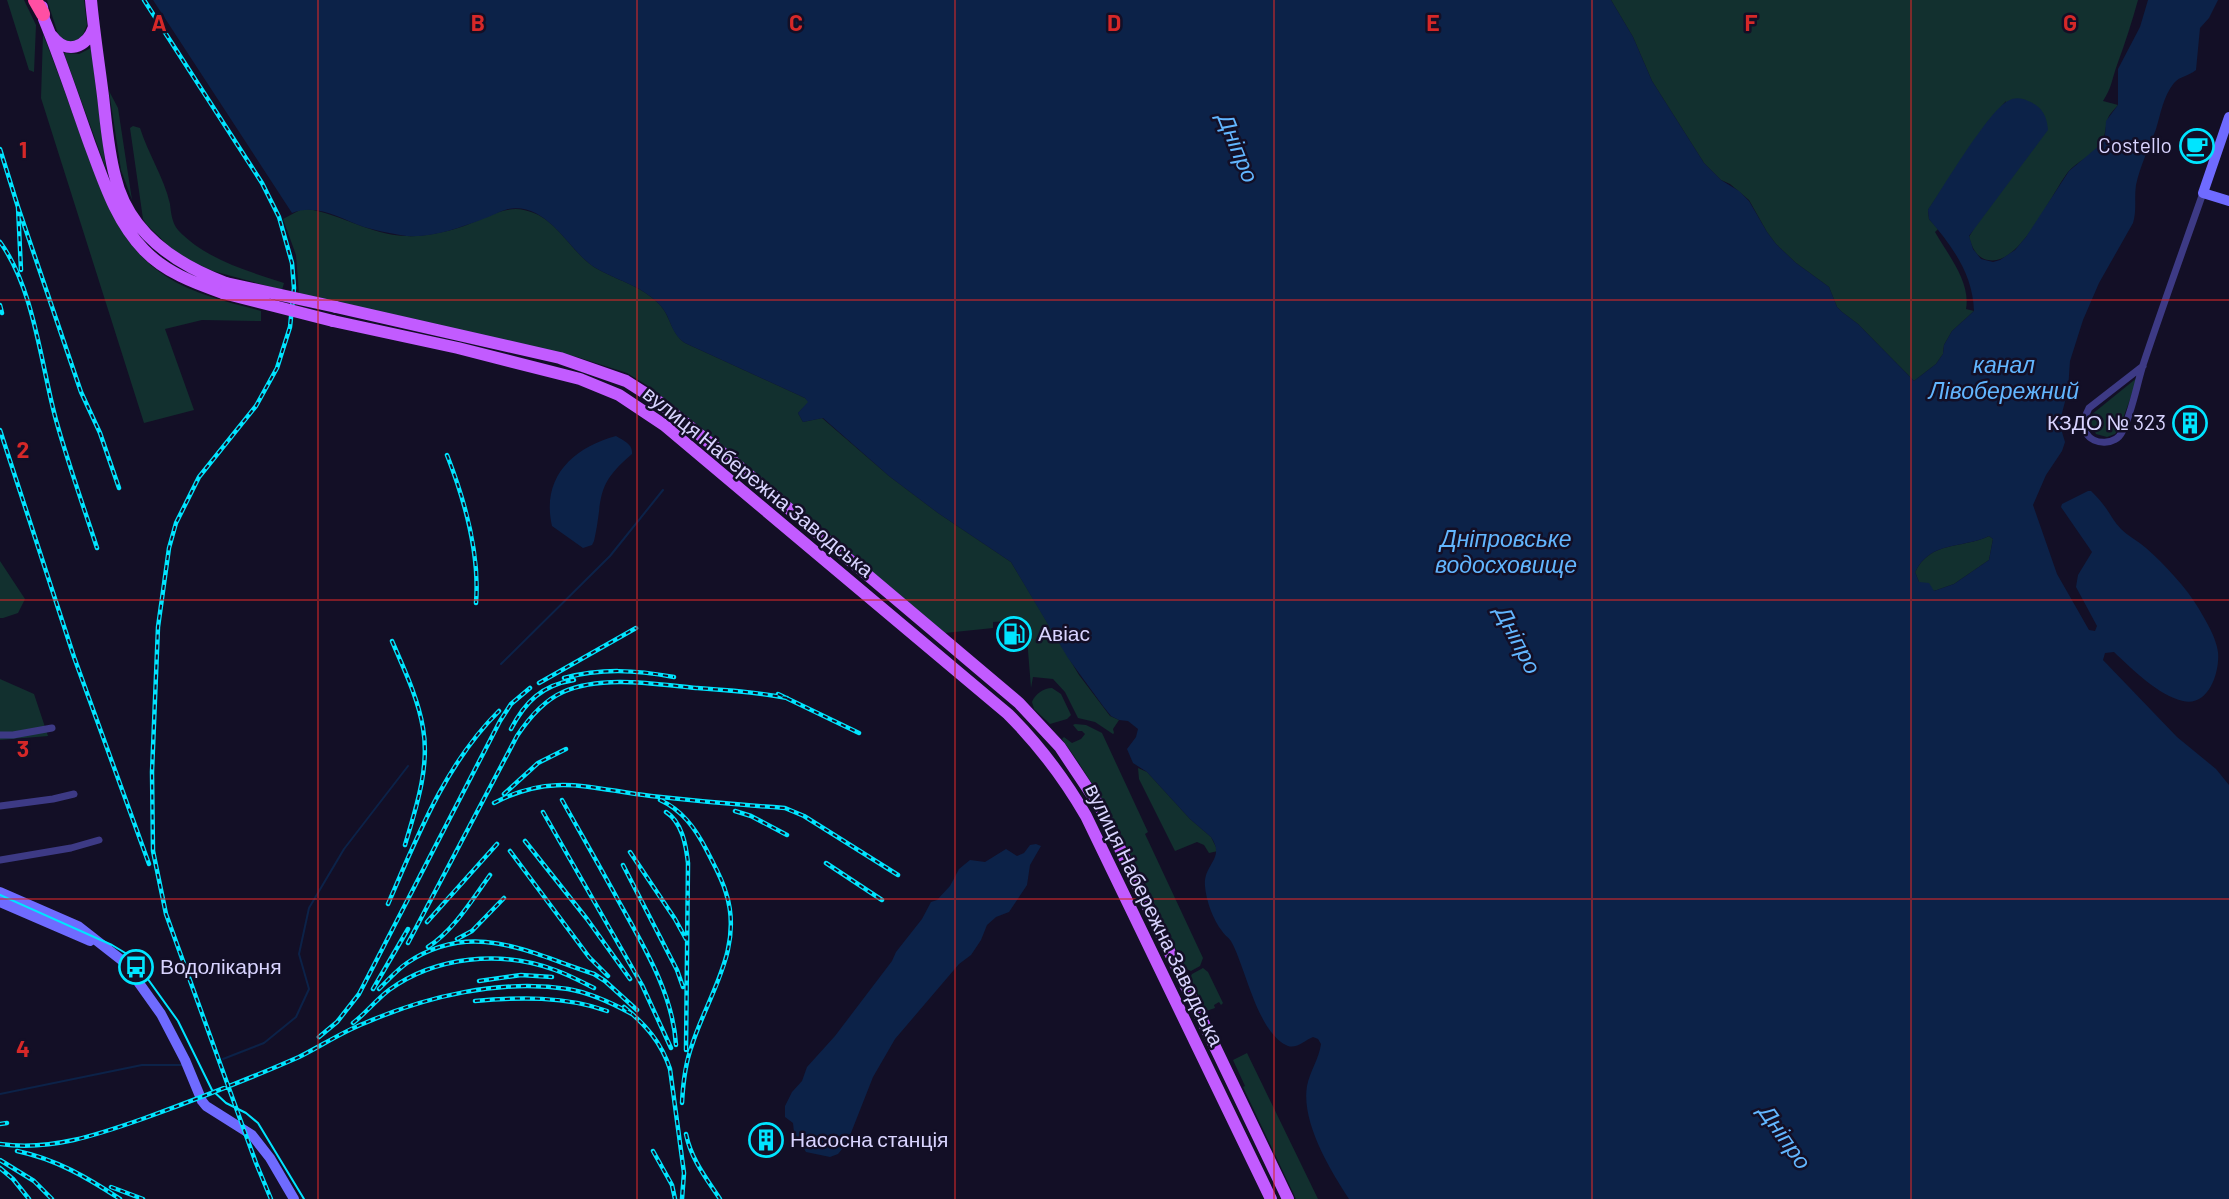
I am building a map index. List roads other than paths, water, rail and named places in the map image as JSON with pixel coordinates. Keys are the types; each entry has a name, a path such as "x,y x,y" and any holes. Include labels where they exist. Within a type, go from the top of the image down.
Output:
{"highway":[{"path":"34,0 42,7"}],"main road":[{"name":"вулиця Набережна Заводська","path":"91,0 115,177 128,208 146,233 173,258 224,288 333,321 556,372 619,395 664,425 1008,714 1060,773 1086,816 1271,1199"},
{"name":"вулиця Набережна Заводська","path":"42,7 118,215 145,251 168,270 198,285 336,307 560,358 626,381 659,402 736,464 1019,703 1060,747 1100,807 1288,1199"},
{"path":"50,33 54,40 64,47 76,47 86,42 94,27"}],"street":[{"path":"2143,366 2089,408 2084,427 2094,441 2113,441 2122,432 2229,117"},
{"path":"2203,192 2229,201"},
{"path":"0,735 52,728"},
{"path":"0,806 53,800 74,794"},
{"path":"0,860 99,841"},
{"path":"0,892 78,926 118,956 131,970 161,1014 185,1060 198,1095 206,1106 252,1135 270,1158 293,1199"},
{"path":"0,902 118,956"}],"water":[{"name":"Дніпровське водосховище","path":"153,0 1611,0 1633,37 1652,81 1704,163 1749,201 1776,244 1796,263 1829,287 1837,307 1858,324 1914,381 1936,364 1952,331 1974,311 1970,285 1960,261 1929,219 1928,210 1989,119 2008,101 2021,99 2040,109 2045,116 2048,130 1969,236 1973,249 1981,259 1993,262 2015,250 2069,171 2100,145 2105,135 2106,121 2118,105 2118,69 2140,27 2148,0 2218,0 2209,18 2200,28 2196,70 2176,81 2165,99 2138,178 2133,223 2099,283 2083,320 2070,361 2068,390 2061,417 2065,442 2033,505 2057,574 2089,630 2095,631 2097,626 2076,587 2078,575 2092,552 2061,507 2062,504 2091,491 2121,529 2143,545 2182,585 2205,619 2217,646 2217,669 2211,687 2206,694 2192,701 2174,698 2155,688 2114,652 2105,653 2103,660 2177,737 2216,769 2229,785 2229,1199 1349,1199 1326,1160 1308,1115 1307,1086 1321,1044 1313,1037 1291,1047 1278,1039 1269,1028 1254,1000 1232,943 1213,916 1208,903 1205,878 1216,851 1211,837 1190,819 1147,772 1133,763 1127,749 1136,737 1138,729 1128,721 1111,716 1103,706 1068,658 1011,562 889,476 823,418 803,422 798,413 808,402 805,398 685,343 652,297 594,267 556,229 535,213 508,209 432,235 410,236 364,227 320,211 301,210 292,213","holes":["1989,536 1993,539 1989,560 1954,584 1934,591 1929,583 1919,582 1915,572 1922,562 1938,550"]},
{"path":"616,436 629,445 632,454 605,485 594,541 592,545 583,548 552,526 551,493 563,468 574,457 600,441"},
{"path":"1030,845 1041,846 1030,865 1027,885 1009,912 996,917 987,925 971,955 959,964 895,1039 873,1077 847,1143 838,1154 830,1157 806,1152 794,1132 793,1123 785,1117 785,1106 802,1081 807,1067 835,1036 892,961 931,902 937,900 950,886 959,869 970,860 985,862 1006,849 1017,856 1024,853"}],"waterway":[{"path":"501,664 610,556 663,490"},
{"path":"223,1059 264,1043 296,1017 309,989 299,954 309,908 344,849 408,766"},
{"path":"0,1094 142,1065 182,1065"}],"tram line":[{"path":"0,895 112,945 132,957 178,1021 212,1090 226,1103 246,1113 258,1123 304,1199"}],"railway":[{"path":"144,0 262,183 279,217 292,263 294,288 290,327 277,368 256,406 199,477 176,523 169,548 158,627 152,772 153,851 166,914 271,1199"},
{"path":"0,149 18,207 21,270"},
{"path":"18,207 81,392 100,433 119,488"},
{"path":"0,242 12,261 29,304 56,420 97,548"},
{"path":"0,305 2,313"},
{"path":"0,430 74,657 149,864"},
{"path":"447,455 470,528 476,565 476,603"},
{"path":"539,683 636,628"},
{"path":"392,641 418,706 425,743 421,787 405,845"},
{"path":"564,678 619,671 674,677"},
{"path":"511,729 522,711 536,696 553,686 574,680"},
{"path":"408,943 517,736 549,700 578,687 611,682 646,683 787,698"},
{"path":"319,1037 337,1022 359,994 500,721 511,704 530,688"},
{"path":"778,694 859,733"},
{"path":"388,904 422,827 448,777 480,731 499,711"},
{"path":"504,794 538,763 566,749"},
{"path":"494,803 535,788 572,785 668,798 785,808 804,816 898,875"},
{"path":"562,800 655,970 669,1007 676,1045"},
{"path":"660,800 681,814 697,834 722,882 730,913 731,933 727,952 690,1052 682,1103"},
{"path":"735,811 751,816 787,835"},
{"path":"543,812 642,985 671,1048"},
{"path":"666,812 679,828 688,863 686,1050"},
{"path":"525,841 587,919 630,979"},
{"path":"427,922 497,844"},
{"path":"510,851 589,957 608,976"},
{"path":"630,852 686,939"},
{"path":"826,863 882,900"},
{"path":"623,865 677,970 683,987"},
{"path":"428,947 454,923 490,875"},
{"path":"457,939 472,931 504,898"},
{"path":"373,989 408,929"},
{"path":"379,989 403,966 431,950 455,943 478,942 524,950 594,974 637,1010"},
{"path":"353,1023 389,990 407,979 448,963 513,960 560,972 594,988"},
{"path":"479,981 521,975 552,977"},
{"path":"0,1144 19,1146 56,1143 109,1130 261,1073 389,1013 464,992 516,986 568,989 601,999 632,1014"},
{"path":"475,1001 559,1000 607,1011"},
{"path":"624,1007 652,1035 670,1069 684,1173 682,1199"},
{"path":"0,1124 7,1123"},
{"path":"686,1134 695,1160 720,1199"},
{"path":"17,1151 71,1170 120,1199"},
{"path":"653,1151 672,1185 675,1199"},
{"path":"0,1160 34,1181 52,1199"},
{"path":"0,1168 29,1199"},
{"path":"111,1187 143,1199"}],"place":[{"name":"Costello","path":"2197,146"},
{"name":"КЗДО № 323","path":"2190,423"},
{"name":"Авіас","path":"1014,634"},
{"name":"Водолікарня","path":"136,967"},
{"name":"Насосна станція","path":"766,1140"}],"water label":[{"name":"Дніпро","path":"1238,148"},
{"name":"канал Лівобережний","path":"2004,378"},
{"name":"Дніпро","path":"1518,640"},
{"name":"Дніпро","path":"1785,1137"}]}
